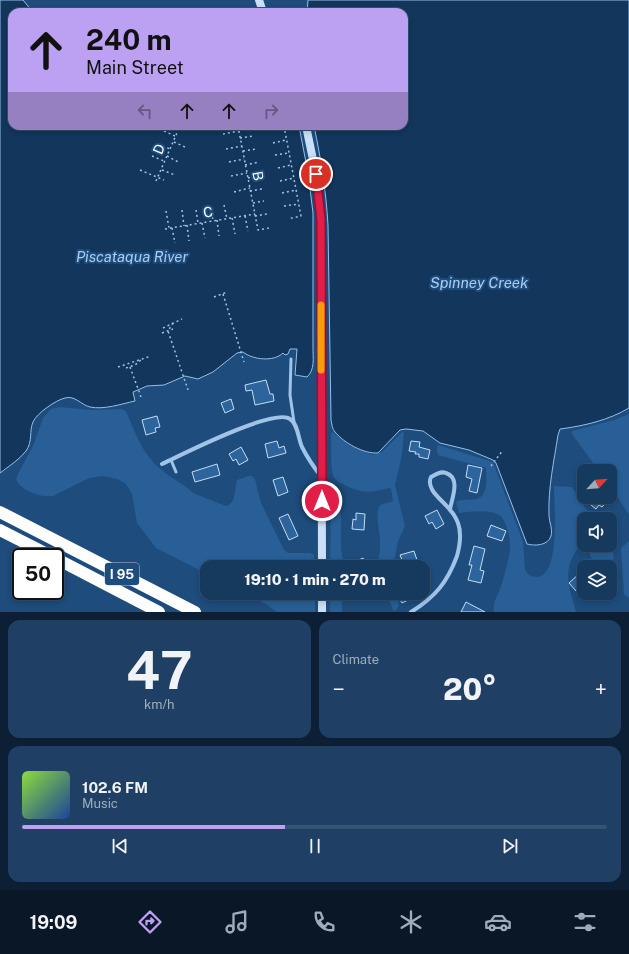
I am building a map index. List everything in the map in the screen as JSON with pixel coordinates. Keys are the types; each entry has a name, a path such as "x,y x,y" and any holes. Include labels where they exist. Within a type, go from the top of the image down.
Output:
{"highway":[{"name":"I 95","path":"0,512 195,612"},
{"name":"I 95","path":"0,530 36,548"},
{"name":"I 95","path":"64,562 160,612"}],"main road":[{"path":"307,130 315,166 320,211 322,560"},
{"path":"322,600 322,612"}],"street":[{"path":"162,464 254,423 282,416 290,418 294,424 302,446 314,468 322,476"},
{"path":"411,612 429,600 446,580 460,543 461,535 458,522 450,508 437,495 430,483 431,477 438,473 445,472 454,482 455,491 450,508"}],"lane":[{"path":"291,359 290,395 294,424"},
{"path":"171,460 176,472"}],"path":[{"name":"D","path":"156,181 178,130"},
{"path":"284,130 301,216 288,219"},
{"path":"164,131 176,136"},
{"path":"223,134 239,131"},
{"name":"B","path":"239,131 258,230 269,228"},
{"path":"240,138 254,136"},
{"path":"273,143 286,140"},
{"path":"173,142 186,148"},
{"path":"158,144 170,149"},
{"path":"226,149 242,146"},
{"path":"243,151 256,149"},
{"path":"275,156 289,153"},
{"path":"152,156 164,161"},
{"path":"167,156 180,162"},
{"path":"228,162 244,159"},
{"path":"245,165 259,162"},
{"path":"278,168 291,166"},
{"path":"161,169 175,175"},
{"path":"140,170 164,180"},
{"path":"231,176 247,173"},
{"path":"248,178 261,175"},
{"path":"280,181 294,178"},
{"path":"234,192 250,188"},
{"path":"250,191 262,189"},
{"path":"282,193 296,190"},
{"path":"253,203 264,201"},
{"path":"284,206 299,204"},
{"path":"224,205 227,219"},
{"path":"211,207 213,221"},
{"path":"182,210 189,240"},
{"path":"196,210 198,223"},
{"path":"166,211 175,243"},
{"name":"C","path":"165,229 217,220 267,214"},
{"path":"245,216 248,231"},
{"path":"232,218 234,234"},
{"path":"217,220 219,236"},
{"path":"202,223 205,238"},
{"path":"214,297 227,292"},
{"path":"222,294 244,362"},
{"path":"163,328 182,319"},
{"path":"168,331 174,323"},
{"path":"162,333 173,329"},
{"path":"168,331 188,390"},
{"path":"118,367 151,356"},
{"path":"126,368 135,365 143,359"},
{"path":"130,367 141,397"},
{"path":"492,466 504,450"}],"shaded area":[{"path":"59,407 92,410 121,409 126,411 145,452 156,465 193,493 226,506 234,499 237,480 252,476 255,479 261,503 284,550 288,553 311,553 314,555 314,560 200,560 200,570 156,548 137,523 132,494 126,484 117,479 103,476 89,478 53,496 43,496 32,493 19,484 16,480 33,446 43,418 51,409"},
{"path":"629,414 629,515 617,496 617,464 594,464 572,434 572,431 614,420"},
{"path":"333,432 349,445 373,455 382,452 402,432 404,432 402,455 395,485 405,526 398,541 394,560 379,560 380,540 378,509 380,505 393,501 391,489 389,488 364,492 339,482 334,477 331,463 331,433"},
{"path":"438,445 493,462 523,542 525,569 531,576 537,577 545,573 550,564 553,552 555,522 554,486 572,487 577,495 577,504 583,504 588,512 577,512 577,550 570,563 568,577 576,612 494,612 495,602 500,590 510,550 509,536 506,526 502,517 495,513 479,511 459,513 456,503 457,501 462,500 476,499 483,494 486,486 486,468 438,455"},
{"path":"333,496 340,499 341,502 341,548 343,560 330,560 331,498"},
{"path":"629,541 629,597 627,597 624,594 621,548"},
{"path":"589,552 613,552 613,560 592,560"},
{"path":"258,600 315,600 315,612 277,612"},
{"path":"330,600 342,600 342,612 330,612"},
{"path":"389,600 398,600 399,606 394,612"}],"water":[{"name":"Piscataqua River","path":"0,0 23,0 30,8 8,8 8,130 300,130 308,173 313,213 313,360 310,374 307,377 295,375 297,349 290,349 288,354 285,355 283,353 269,359 252,357 243,352 237,353 213,372 198,379 185,376 164,385 147,386 133,392 135,401 95,408 87,406 69,397 65,398 47,407 35,418 26,451 0,473"},
{"name":"Spinney Creek","path":"308,0 629,0 629,408 596,422 560,429 550,485 549,515 551,536 547,542 537,545 527,544 496,463 493,460 469,450 440,443 423,431 406,429 400,430 378,453 367,452 349,444 333,429 331,420 328,225 323,175 315,130 408,130 408,8 307,8"}],"building":[{"path":"266,380 270,394 273,394 274,401 255,405 252,390 246,391 245,385"},
{"path":"231,399 234,409 225,413 221,403"},
{"path":"157,416 160,427 155,428 156,432 146,435 142,420"},
{"path":"277,441 279,448 284,446 286,453 268,458 265,444"},
{"path":"411,441 420,442 419,447 430,450 428,459 419,457 419,454 415,454 416,452 409,451"},
{"path":"241,447 248,460 239,465 236,459 233,461 229,454"},
{"path":"217,464 220,475 195,482 192,472"},
{"path":"468,465 482,468 477,493 469,491 472,479 466,477"},
{"path":"283,477 288,492 278,496 273,480"},
{"path":"605,504 602,507 599,505 596,509 591,505"},
{"path":"437,510 444,524 436,529 432,522 429,524 425,516"},
{"path":"356,513 365,514 364,530 352,529 353,519 356,520"},
{"path":"288,514 298,536 289,540 279,518"},
{"path":"491,525 506,531 502,541 487,536"},
{"path":"474,546 485,549 480,570 484,571 481,583 468,580 472,565 469,565"},
{"path":"414,551 417,560 402,560 400,555"},
{"path":"577,576 577,590 576,591 569,583"},
{"path":"400,600 408,600 402,603"},
{"path":"466,602 485,612 461,612"}],"slow traffic":[{"path":"321,305 321,370"}],"route":[{"path":"316,174 321,220 322,501"}]}
